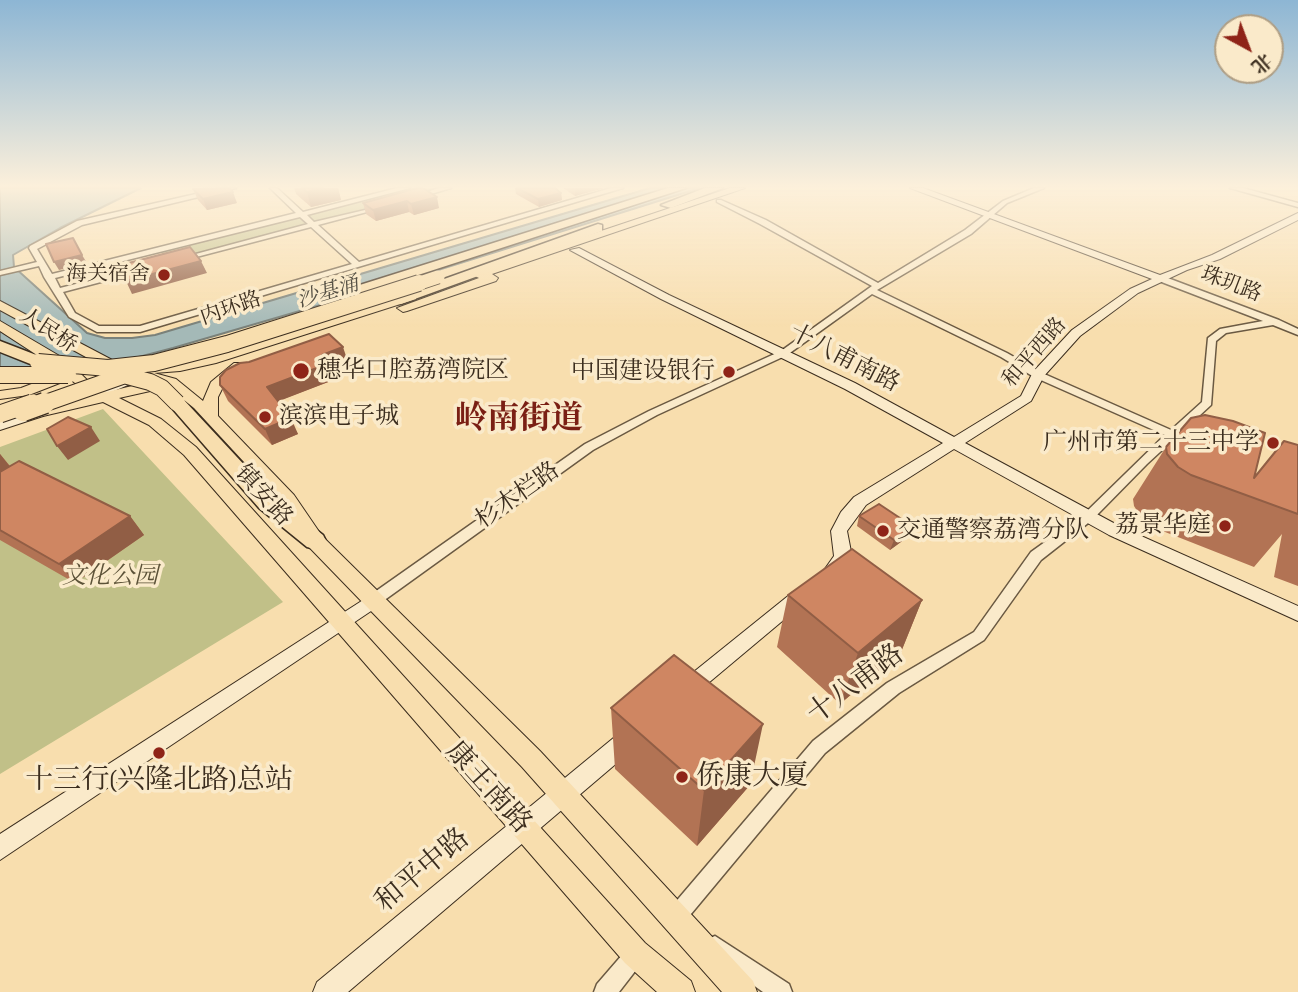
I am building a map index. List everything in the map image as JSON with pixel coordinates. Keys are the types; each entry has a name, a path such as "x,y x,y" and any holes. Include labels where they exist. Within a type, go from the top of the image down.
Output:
{"highway":[{"name":"内环路","path":"0,375 63,376 127,366 535,234"},
{"name":"内环路","path":"0,346 38,362 108,368 146,365 239,341 574,234"},
{"path":"396,301 582,234"},
{"path":"0,419 333,298"},
{"path":"38,362 142,379 162,388 274,510 315,541"}],"main road":[{"path":"210,416 211,397 216,385 251,359 285,342 396,301 600,234"},
{"path":"101,362 147,369 180,367 285,342 575,250 616,234"},
{"path":"0,305 101,362 171,382"},
{"name":"人民桥","path":"0,319 73,359 101,362"},
{"name":"人民桥","path":"0,325 63,364 79,383 106,394"},
{"path":"43,411 106,394 171,382 251,359"},
{"path":"0,395 24,392 72,373"},
{"name":"镇安路","path":"171,382 210,416 288,499 315,541 374,600"},
{"path":"0,414 66,392 114,384 144,387 177,403"},
{"name":"镇安路","path":"106,394 169,432 190,451 342,622"},
{"path":"43,411 105,406 138,412"},
{"name":"康王南路","path":"374,600 564,794 673,919 742,992"},
{"name":"康王南路","path":"342,622 635,953 680,992"}],"street":[{"path":"59,234 33,248 38,264 72,315 97,329 141,330 466,234"},
{"path":"48,277 223,234"},
{"path":"171,261 276,234"},
{"path":"322,234 358,266"},
{"path":"785,234 875,288 1038,375 1171,434"},
{"path":"784,353 875,288 964,234"},
{"name":"珠玑路","path":"1042,234 1298,332"},
{"name":"和平西路","path":"952,442 1026,398 1038,375 1076,332 1134,291 1183,268 1216,257 1261,234"},
{"name":"十八甫南路","path":"575,250 665,297 784,353 1088,517 1298,614"},
{"path":"0,273 38,264"},
{"path":"57,291 145,268"},
{"name":"十八甫路","path":"673,919 819,747 893,688 979,636 1027,566 1088,517 1143,461 1162,446 1171,434 1207,403 1211,340 1223,331 1276,323"},
{"name":"杉木栏路","path":"374,600 589,447 653,412 784,353"},
{"path":"101,362 122,374 124,380 106,394"},
{"path":"0,426 43,411"},
{"path":"678,697 836,569 843,557 839,531 847,516 860,502 952,442"},
{"path":"1162,446 1174,450"},
{"path":"0,848 374,600"},
{"name":"和平中路","path":"327,992 647,723"},
{"name":"康王南路","path":"673,919 781,992"},
{"path":"605,992 635,953"},
{"name":"康王南路","path":"635,953 662,992"}],"green space":[{"path":"228,234 272,234 167,261 160,251"},
{"name":"文化公园","path":"103,409 283,602 0,774 0,447"}],"water":[{"name":"沙基涌","path":"0,234 49,234 13,255 14,267 87,333 105,338 132,338 155,335 494,234 552,234 406,280 131,359 0,372"}],"building":[{"path":"73,238 82,255 54,262 46,244"},
{"path":"190,247 201,261 126,281 117,266"},
{"path":"329,334 343,347 322,355 330,363 267,387 291,418 265,429 220,385 220,377 226,370 240,363"},
{"path":"1205,415 1233,421 1265,433 1254,478 1284,441 1298,445 1298,514 1191,475 1178,467 1167,454 1166,447 1191,418"},
{"path":"68,417 91,427 57,446 47,429"},
{"name":"文化公园","path":"19,461 130,516 59,564 0,530 0,472"},
{"path":"879,504 912,526 894,540 859,516"},
{"path":"852,549 922,600 858,653 788,595"},
{"path":"674,655 763,724 704,790 611,708"}],"place":[{"name":"海关宿舍","path":"164,275"},
{"name":"穗华口腔荔湾院区","path":"301,371"},
{"name":"中国建设银行","path":"729,372"},
{"name":"滨滨电子城","path":"265,417"},
{"name":"广州市第二十三中学","path":"1273,443"},
{"name":"荔景华庭","path":"1225,526"},
{"name":"交通警察荔湾分队","path":"883,531"},
{"name":"十三行(兴隆北路)总站","path":"159,753"},
{"name":"侨康大厦","path":"682,777"}],"district":[{"name":"岭南街道","path":"519,420"}]}
